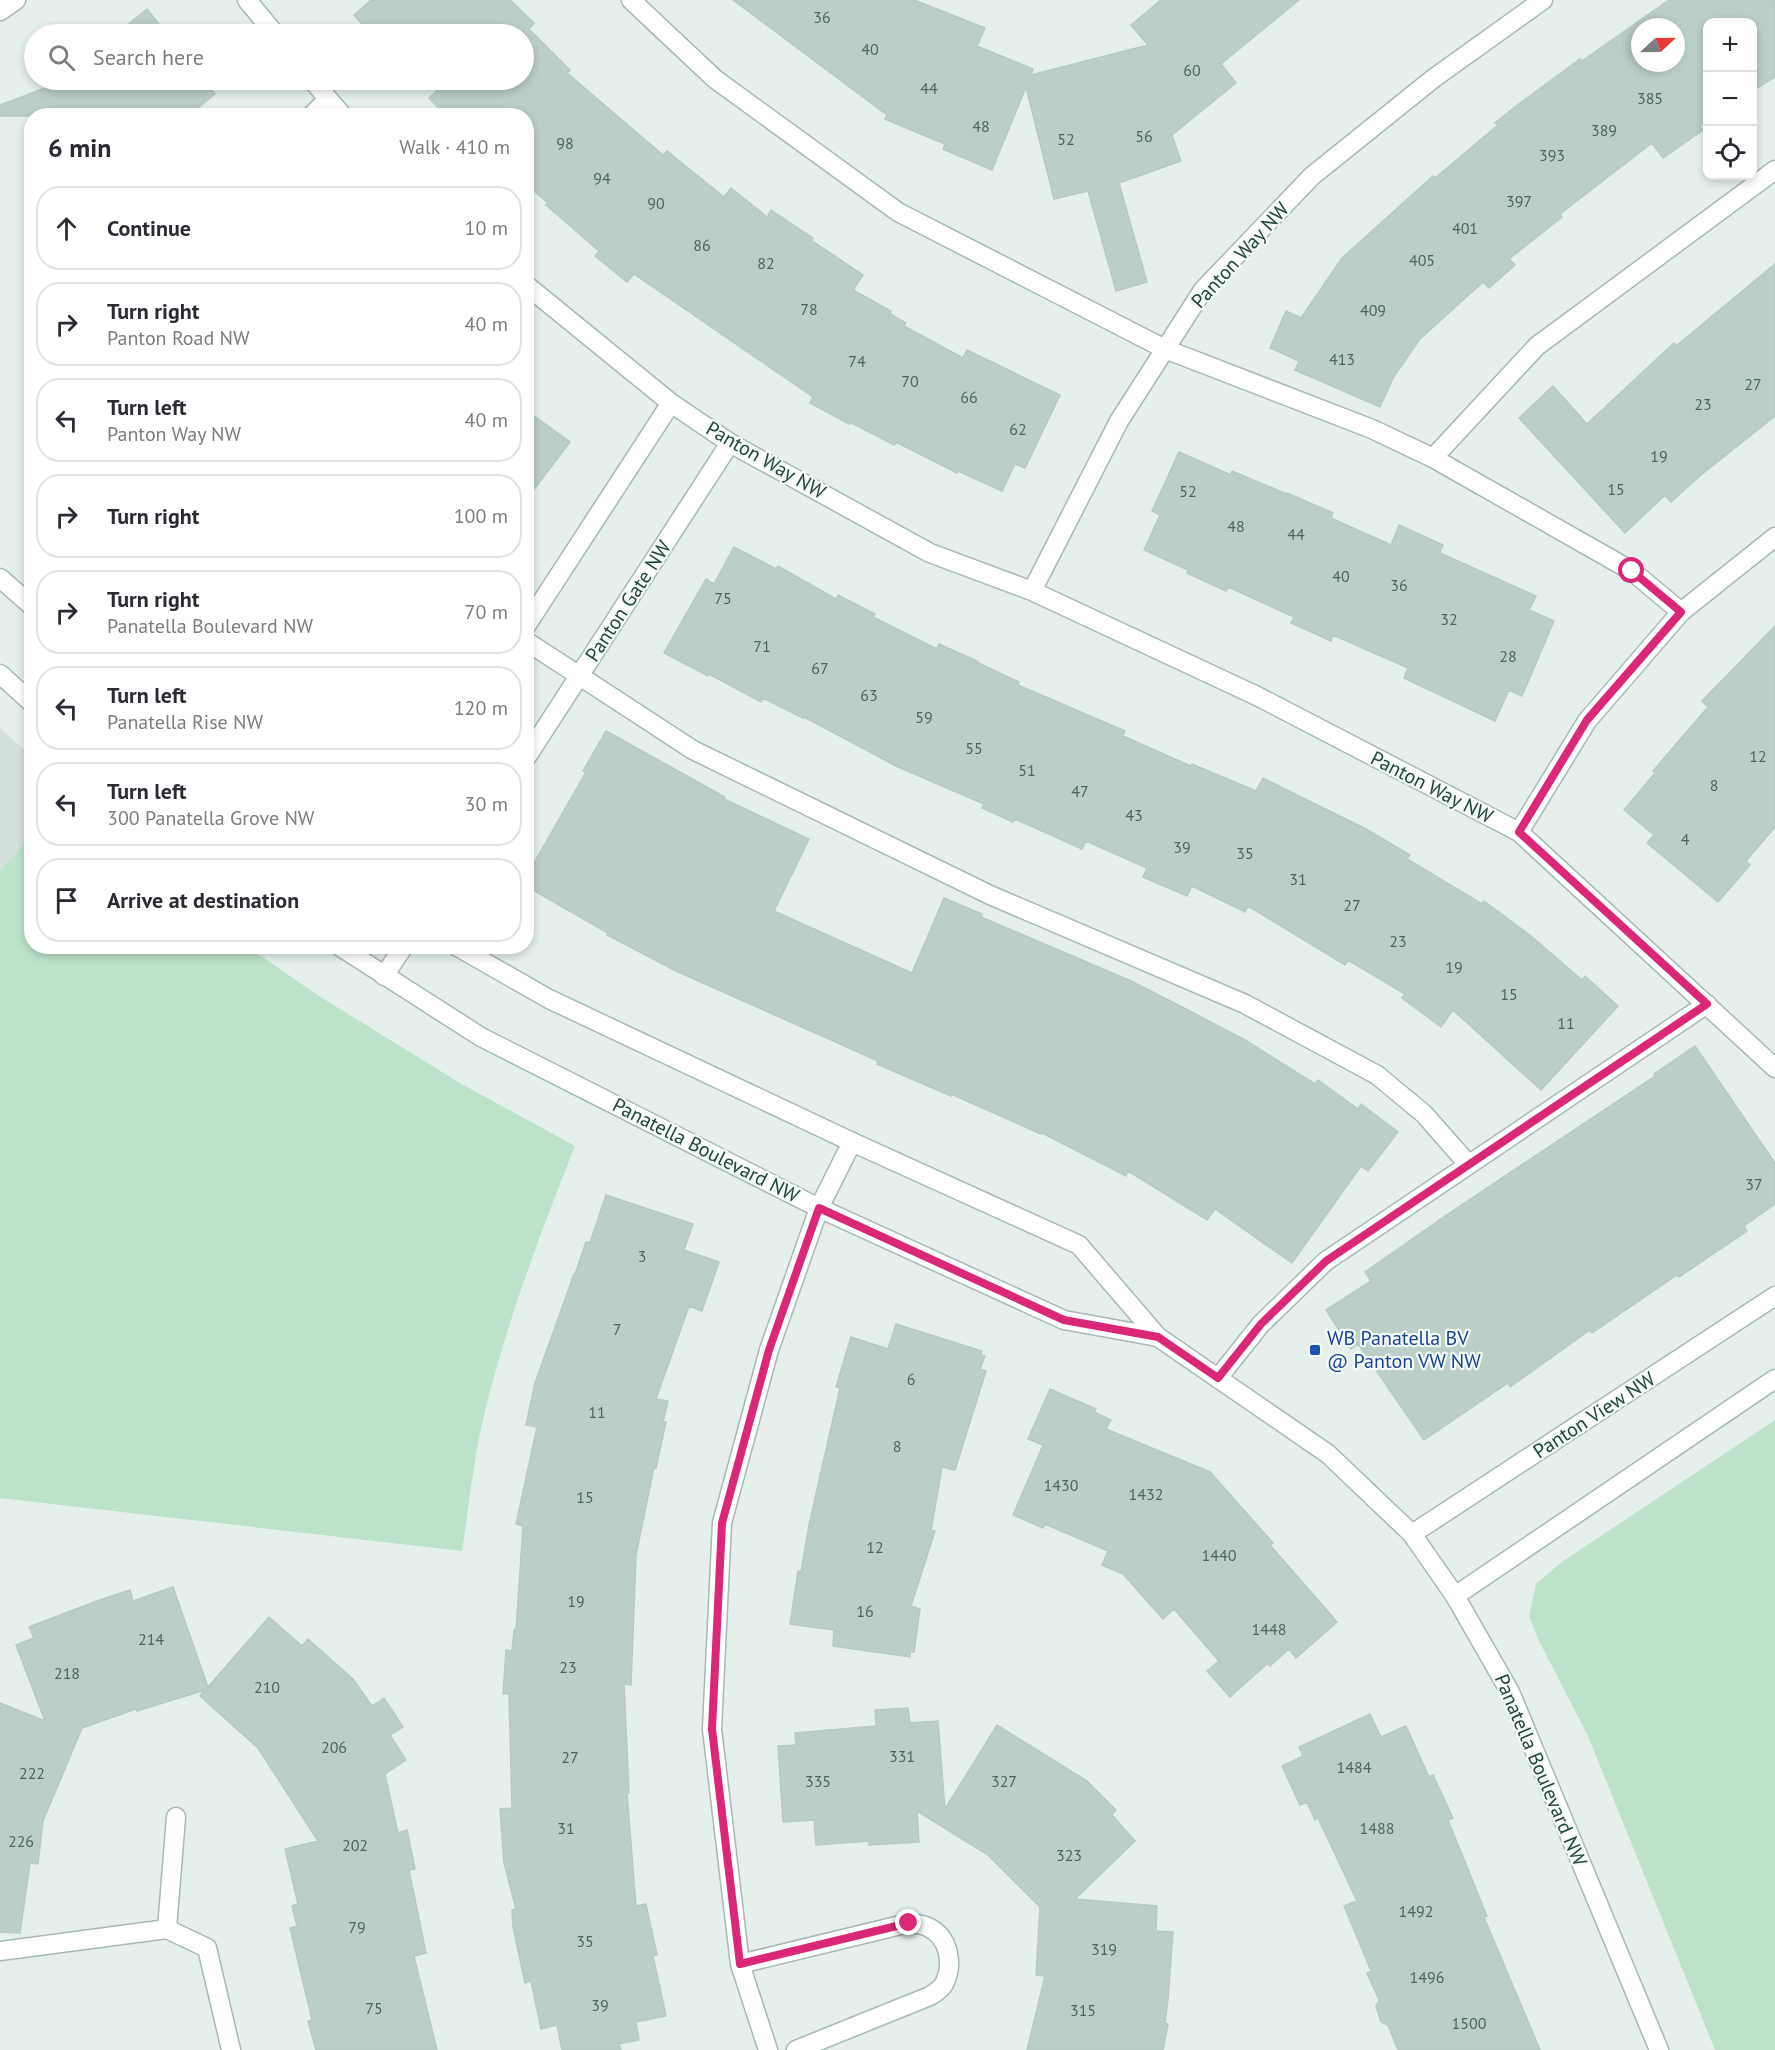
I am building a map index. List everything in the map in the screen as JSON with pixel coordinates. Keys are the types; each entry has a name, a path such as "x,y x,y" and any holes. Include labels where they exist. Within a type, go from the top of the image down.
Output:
{"street":[{"path":"0,11 16,0"},
{"path":"247,0 267,24"},
{"path":"631,0 715,79 898,212 1165,349 1372,429 1433,458 1632,571 1681,612"},
{"name":"Panton Way NW","path":"1032,591 1119,421 1203,290 1312,177 1434,78 1543,0"},
{"path":"320,90 336,108"},
{"path":"319,108 328,99"},
{"path":"1433,458 1537,346 1775,170"},
{"name":"Panton Way NW","path":"534,292 671,403 730,443 930,553 1032,591 1257,696 1519,832 1775,1068"},
{"path":"534,614 671,403"},
{"name":"Panton Gate NW","path":"534,746 730,443"},
{"path":"1519,832 1587,720 1681,612 1775,537"},
{"path":"0,578 24,599"},
{"path":"534,646 693,750 990,895 1245,1004 1377,1075 1424,1114 1468,1164"},
{"path":"0,674 24,696"},
{"name":"Panatella Boulevard NW","path":"351,954 481,1037 819,1208 1064,1320 1158,1337"},
{"path":"384,976 399,954"},
{"name":"Panatella Boulevard NW","path":"470,954 549,999 852,1143 1078,1245 1158,1337 1328,1454 1412,1534 1455,1596 1510,1692 1659,2050"},
{"path":"1218,1378 1261,1324 1326,1261 1707,1004"},
{"path":"768,2050 740,1964 712,1729 722,1523 769,1350 819,1208 852,1143"},
{"name":"Panton View NW","path":"1412,1534 1775,1296"},
{"path":"1455,1596 1775,1379"},
{"path":"167,1929 176,1817"},
{"path":"740,1964 909,1923 927,1926 940,1935 948,1951 949,1971 943,1986 930,1996 796,2050"},
{"path":"0,1951 167,1929 207,1948 231,2050"}],"shaded area":[{"path":"0,728 24,750 24,844 0,871"}],"green space":[{"path":"24,844 24,954 258,954 319,996 460,1083 575,1146 534,1252 499,1359 480,1433 462,1551 0,1498 0,871"},
{"path":"1775,1420 1775,2050 1715,2050 1588,1736 1538,1639 1529,1616 1536,1584 1563,1561"}],"building":[{"path":"371,0 510,0 534,23 362,24 354,15"},
{"path":"733,0 914,0 985,28 977,46 1033,69 1031,75 1148,45 1131,25 1161,0 1299,0 1221,64 1236,83 1172,135 1181,161 1119,183 1147,282 1116,291 1088,191 1054,199 1026,87 992,170 943,149 945,144 885,119 887,115"},
{"path":"1669,0 1775,0 1775,77 1757,88 1757,18 1703,18 1703,124 1700,126 1703,130 1663,158 1652,143 1560,214 1562,217 1509,259 1515,265 1489,288 1483,282 1420,339 1393,378 1380,407 1295,370 1299,361 1270,348 1286,311 1301,318 1342,258 1433,176 1435,178 1498,125 1495,123 1580,59 1582,61 1631,27 1631,72 1685,72 1685,18 1643,18"},
{"path":"147,9 159,24 128,24"},
{"path":"534,34 570,70 567,73 663,155 667,151 724,197 731,188 767,217 771,210 813,238 811,240 863,275 853,290 891,311 890,314 906,323 904,326 963,358 967,350 1060,395 1025,468 1015,464 1002,491 958,471 957,473 896,442 894,445 810,403 813,397 634,274 627,282 595,256 599,251 546,205 548,203 534,191 534,108 438,108 429,98 438,90 534,90"},
{"path":"40,90 212,90 215,94 198,108 24,108 24,116 0,116 0,105"},
{"path":"1775,264 1775,416 1671,502 1665,495 1625,533 1519,418 1553,386 1587,424 1674,343 1676,346"},
{"path":"534,416 570,442 534,489"},
{"path":"1179,452 1231,475 1232,471 1333,513 1331,518 1391,545 1399,525 1443,545 1440,553 1536,596 1529,610 1554,621 1522,696 1509,690 1495,721 1404,678 1408,668 1333,635 1331,641 1291,623 1294,617 1228,587 1226,591 1144,550 1160,515 1152,511"},
{"path":"734,547 776,569 778,566 836,599 838,595 875,614 873,617 937,649 939,644 1019,682 1018,685 1125,731 1123,736 1256,791 1263,778 1366,829 1410,855 1407,859 1482,904 1484,901 1531,936 1582,980 1585,976 1618,1006 1541,1090 1453,1010 1441,1027 1402,998 1405,994 1348,960 1345,965 1248,906 1245,912 1192,886 1187,896 1143,877 1147,868 1086,841 1082,849 1015,819 1013,822 982,808 984,804 898,767 804,717 763,698 761,702 664,653 706,579 714,584"},
{"path":"1775,626 1775,827 1746,861 1750,865 1718,902 1647,843 1654,835 1624,810 1655,773 1653,771 1708,707 1702,701"},
{"path":"606,731 725,797 724,799 809,839 774,911 912,973 944,898 982,914 981,917 1131,981 1186,1009 1245,1040 1315,1084 1318,1080 1358,1109 1361,1104 1398,1132 1368,1171 1361,1166 1292,1263 1215,1209 1207,1220 1128,1171 1126,1176 1042,1133 877,1064 878,1061 676,971 607,935 608,933 534,891 534,863 586,772 583,771"},
{"path":"1695,1046 1775,1163 1775,1204 1744,1226 1747,1231 1679,1277 1677,1275 1592,1333 1590,1330 1510,1387 1508,1383 1424,1440 1358,1344 1351,1349 1326,1310 1371,1281 1365,1272 1655,1076 1654,1074"},
{"path":"606,1195 693,1224 684,1250 719,1262 702,1311 689,1306 656,1399 668,1401 663,1422 666,1422 656,1468 654,1467 636,1555 631,1685 624,1684 629,1793 627,1793 636,1906 646,1904 657,1955 653,1956 666,2016 636,2022 639,2040 619,2044 621,2050 562,2050 557,2025 541,2029 531,1981 525,1983 513,1927 512,1910 516,1909 504,1863 500,1809 512,1808 509,1694 503,1694 506,1650 512,1651 514,1630 516,1630 523,1526 516,1524 537,1427 526,1425 535,1383 586,1242 590,1243"},
{"path":"896,1324 982,1351 981,1355 985,1356 980,1369 986,1371 955,1470 942,1467 931,1530 935,1531 911,1606 920,1609 914,1652 910,1652 910,1657 833,1646 834,1630 790,1624 798,1571 801,1572 809,1525 840,1388 836,1387 851,1337 888,1349"},
{"path":"1050,1389 1096,1409 1094,1412 1111,1420 1106,1429 1210,1472 1273,1543 1270,1545 1337,1622 1296,1658 1289,1649 1270,1666 1268,1663 1230,1697 1207,1671 1219,1661 1174,1609 1163,1619 1123,1574 1102,1565 1108,1551 1045,1524 1043,1528 1013,1515 1043,1445 1028,1439"},
{"path":"173,1587 208,1687 269,1617 302,1646 308,1639 353,1679 372,1706 384,1698 403,1727 390,1735 406,1760 385,1774 398,1833 407,1830 415,1869 409,1870 426,1953 414,1956 437,2050 316,2050 308,2021 312,2020 290,1928 297,1926 292,1906 298,1904 285,1849 318,1841 258,1748 200,1696 205,1690 137,1711 136,1709 82,1728 43,1821 38,1864 30,1863 20,1933 0,1932 0,1703 45,1721 16,1645 34,1638 29,1627 97,1601 130,1590 133,1601"},
{"path":"908,1708 910,1723 938,1721 945,1809 997,1725 1087,1781 1116,1810 1112,1815 1135,1841 1075,1899 1157,1906 1156,1931 1173,1932 1165,2023 1168,2024 1163,2050 1027,2050 1045,1976 1036,1975 1040,1907 988,1855 917,1811 919,1842 869,1845 869,1841 816,1845 814,1820 783,1822 778,1746 796,1745 795,1733 876,1726 875,1710"},
{"path":"1370,1714 1381,1737 1406,1726 1429,1777 1433,1775 1453,1818 1448,1820 1487,1916 1484,1917 1540,2050 1398,2050 1388,2025 1381,2022 1376,2006 1379,2000 1367,1973 1371,1971 1344,1906 1357,1901 1318,1818 1315,1820 1307,1802 1300,1805 1282,1766 1303,1756 1299,1747"}],"place":[{"name":"WB Panatella BV @ Panton VW NW","path":"1315,1350"}],"route":[{"path":"909,1923 740,1964 712,1729 722,1523 769,1350 819,1208 1064,1320 1158,1337 1218,1378 1261,1324 1326,1261 1707,1004 1519,832 1587,720 1681,612 1632,571"}]}
